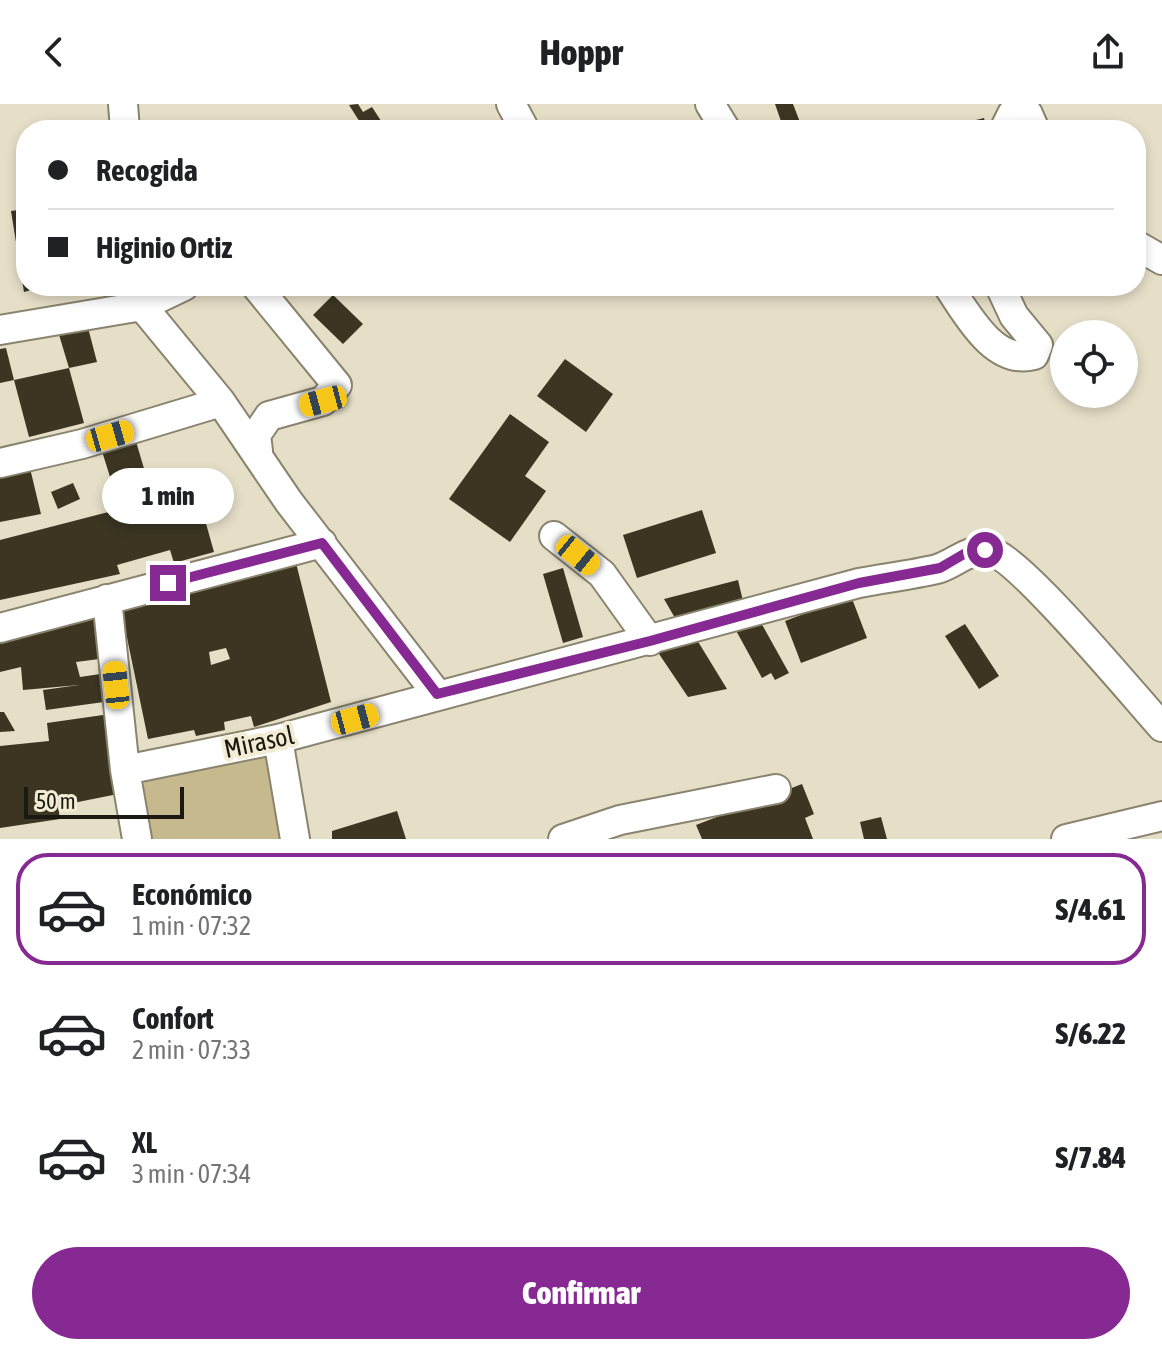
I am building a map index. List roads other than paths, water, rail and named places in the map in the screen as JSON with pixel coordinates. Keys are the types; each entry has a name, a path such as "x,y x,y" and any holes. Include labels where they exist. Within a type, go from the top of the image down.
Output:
{"street":[{"path":"1009,120 1012,114 1028,114 1031,120"},
{"path":"0,330 141,296 258,451 289,502 437,694"},
{"path":"258,451 256,435 269,416 323,401 337,385 264,296"},
{"path":"955,296 971,321 999,350 1021,358 1034,355 1038,345 1014,316 1005,296"},
{"path":"0,463 82,444 221,402"},
{"path":"554,536 602,574 650,641"},
{"path":"0,628 322,543"},
{"name":"Mirasol","path":"125,770 278,739 859,583 940,568 964,554 985,550 1002,554 1050,601 1162,727"},
{"path":"107,599 125,770 137,839"},
{"path":"278,739 295,839"},
{"path":"563,839 620,820 776,789"},
{"path":"1066,839 1162,816"}]}
